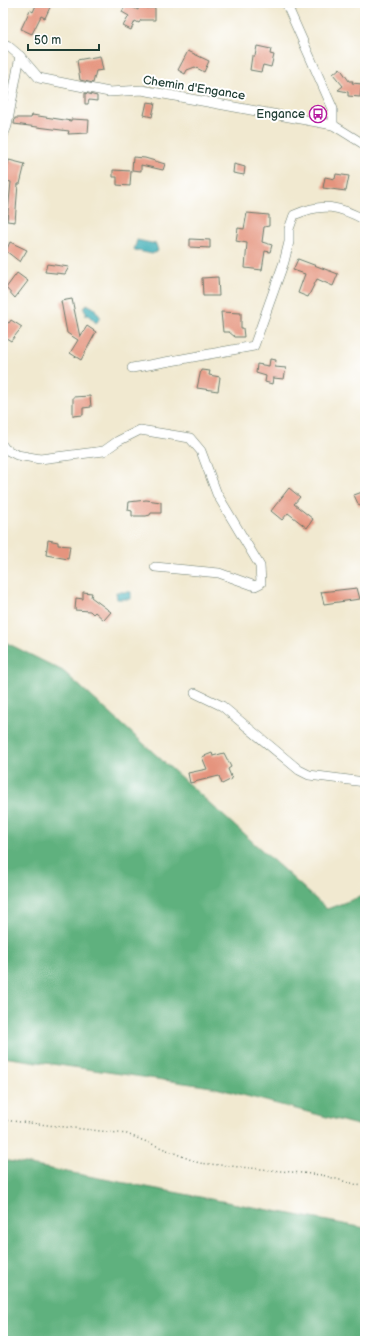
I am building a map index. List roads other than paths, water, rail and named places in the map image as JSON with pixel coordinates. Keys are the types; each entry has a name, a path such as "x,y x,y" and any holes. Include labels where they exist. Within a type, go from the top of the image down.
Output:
{"street":[{"path":"286,3 333,109 334,124"},
{"name":"Chemin d'Engance","path":"3,45 7,45 20,56 39,78 109,92 142,90 334,124 365,145"},
{"path":"3,136 7,126 20,56"},
{"path":"132,368 254,346 284,262 289,242 289,229 294,215 310,209 334,207 344,209 365,220"},
{"path":"3,446 4,449 16,455 40,459 104,451 118,441 140,430 190,438 201,450 217,494 260,566 261,583 255,586 219,573 155,567"},
{"path":"195,693 222,706 299,770 309,775 365,782"}],"water":[{"path":"137,240 156,244 158,251 152,254 134,250"},
{"path":"87,304 94,308 101,318 96,323 88,315 85,315 87,313 83,308"},
{"path":"116,592 131,592 131,599 117,599"}],"place":[{"name":"Engance","path":"318,114"}]}
